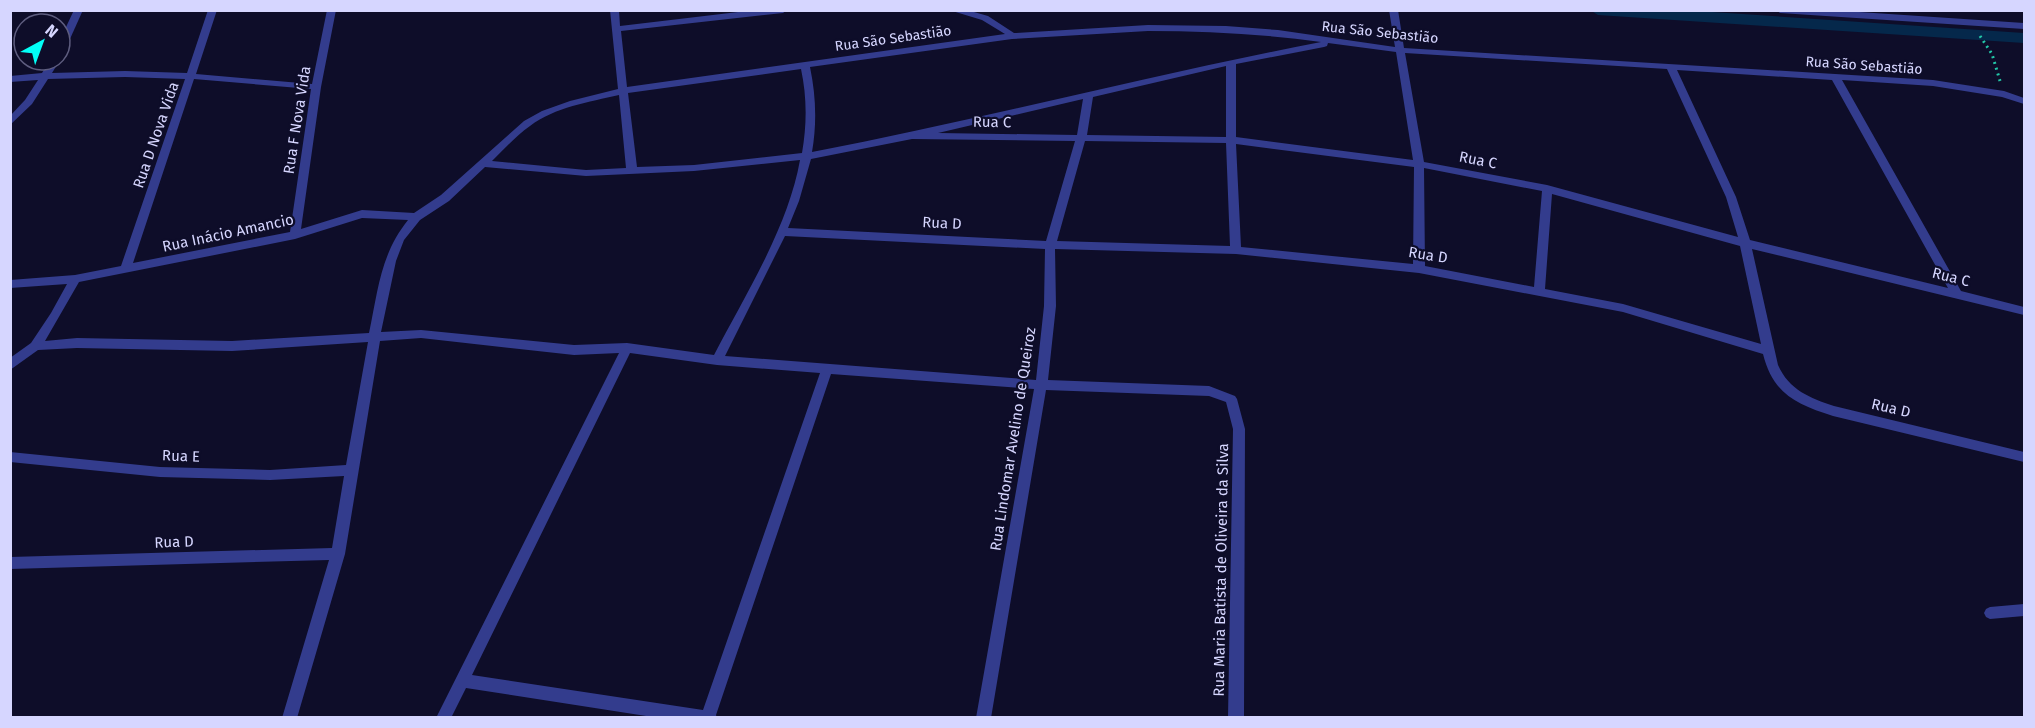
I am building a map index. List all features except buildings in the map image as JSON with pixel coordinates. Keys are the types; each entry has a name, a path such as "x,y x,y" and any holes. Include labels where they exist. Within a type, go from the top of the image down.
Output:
{"street":[{"path":"72,25 79,10"},
{"name":"Rua D Nova Vida","path":"126,269 213,10"},
{"name":"Rua F Nova Vida","path":"295,235 316,87 332,10"},
{"path":"614,10 632,171"},
{"path":"616,29 783,10"},
{"path":"953,10 986,17 997,22 1012,36"},
{"path":"1394,10 1398,50 1419,164 1419,269"},
{"path":"1780,10 2025,26"},
{"path":"1870,10 1878,18"},
{"name":"Rua São Sebastião","path":"416,217 445,198 527,123 544,113 573,103 622,91 805,64 1012,36 1099,29 1226,29 1278,33 1398,50 1933,83 2004,94 2025,101"},
{"path":"482,163 586,173 807,156 912,136 1088,97 1231,62 1316,44 1343,42"},
{"path":"1231,62 1231,140 1236,250"},
{"path":"717,360 782,232 807,156 811,100 805,64"},
{"path":"1670,66 1731,197 1745,243 1768,351"},
{"path":"10,122 29,102 49,72"},
{"path":"10,80 48,75 152,75 316,87"},
{"path":"1835,77 1956,293"},
{"name":"Rua Lindomar Avelino de Queiroz","path":"983,717 1041,385 1050,306 1050,245 1082,138 1088,97"},
{"name":"Rua C","path":"912,136 1231,140 1419,164 1547,189 1745,243 2025,311"},
{"path":"1539,292 1547,189"},
{"name":"Rua Inácio Amancio","path":"10,284 75,279 126,269 295,235 362,214 416,217"},
{"path":"289,717 338,554 350,470 390,261 399,239 416,217"},
{"name":"Rua D","path":"782,232 1050,245 1236,250 1419,269 1623,308 1768,351 1776,380 1804,400 1833,411 2025,457"},
{"path":"10,365 35,346 75,279"},
{"path":"35,346 77,343 204,347 421,334 574,350 627,348 717,360 1041,385"},
{"path":"443,717 627,348"},
{"path":"461,680 709,717 827,369"},
{"name":"Rua Maria Batista de Oliveira da Silva","path":"1041,385 1209,391 1231,399 1239,429 1240,459 1236,717"},
{"name":"Rua E","path":"10,457 160,472 270,475 350,470"},
{"name":"Rua D","path":"10,563 338,554"}],"lane":[{"path":"1990,613 2025,610"}],"path":[{"path":"1976,29 1992,54 2004,94"}],"waterway":[{"path":"1598,10 2024,38"}]}
